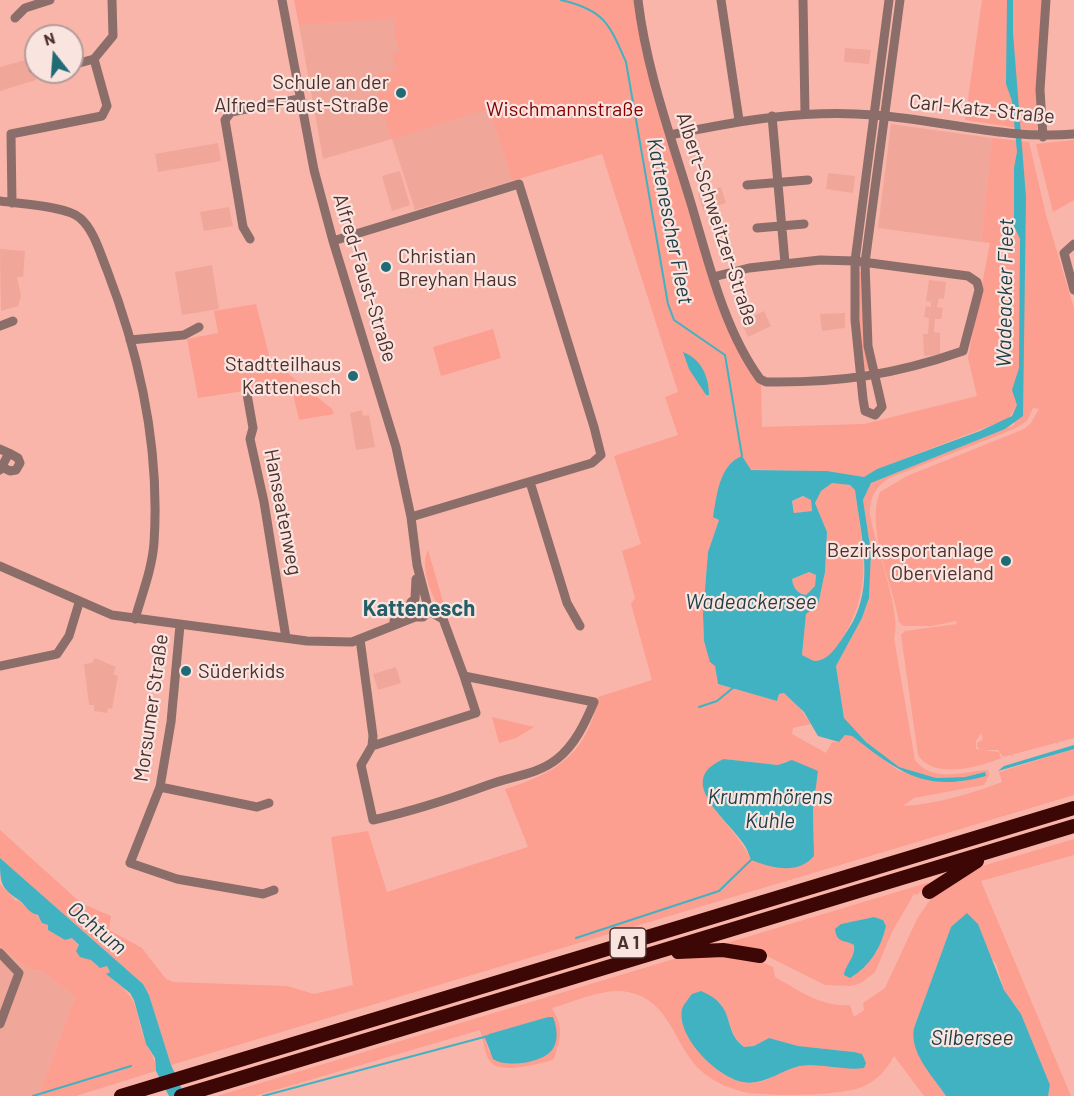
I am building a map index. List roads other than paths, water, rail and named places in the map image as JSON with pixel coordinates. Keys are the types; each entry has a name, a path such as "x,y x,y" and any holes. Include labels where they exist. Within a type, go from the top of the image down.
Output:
{"highway":[{"name":"A 1","path":"121,1096 1074,808"},
{"name":"A 1","path":"186,1095 1074,826"},
{"path":"928,892 999,848"},
{"path":"649,954 723,950 760,956"}],"street":[{"path":"15,18 25,8 50,0"},
{"path":"84,62 94,59 113,36 112,0"},
{"name":"Alfred-Faust-Straße","path":"0,566 80,603 112,615 286,638 334,642 360,639 412,614 423,617 429,611 417,565 411,517 384,401 333,241 314,170 282,0"},
{"name":"Albert-Schweitzer-Straße","path":"638,0 648,60 714,278 734,331 760,379 766,382 813,383 862,377"},
{"path":"721,0 739,120"},
{"path":"803,0 805,113"},
{"path":"889,0 874,115 860,262 855,320 865,411 875,415 882,407 873,375 860,262 885,116 900,0"},
{"path":"1043,137 1040,80 1046,0"},
{"path":"12,203 11,134 102,116 107,106 94,59"},
{"path":"250,239 243,227 225,120 231,112 299,99"},
{"name":"Carl-Katz-Straße","path":"670,135 739,120 805,113 885,116 1043,137 1074,134"},
{"path":"772,116 785,263"},
{"path":"747,185 808,180"},
{"path":"333,241 519,184 601,455 592,463 411,517"},
{"path":"0,201 70,213 82,219 103,259 130,340 148,422 155,515 150,568 135,619"},
{"path":"757,228 804,224"},
{"path":"1074,244 1064,253 1074,290"},
{"path":"714,278 785,263 820,260 860,262 968,276 977,282 979,290 963,351 922,365 862,377"},
{"path":"0,326 13,321"},
{"path":"130,340 184,335 199,327"},
{"name":"Hanseatenweg","path":"247,394 253,428 250,439 264,502 286,638"},
{"path":"4,451 18,458 20,463 16,470 1,469 4,451"},
{"path":"530,482 567,603 580,626"},
{"name":"Alfred-Faust-Straße","path":"412,614 411,602 415,599 417,565"},
{"path":"415,599 426,600"},
{"path":"0,666 57,654 69,636 80,603"},
{"path":"372,746 476,713 443,619 429,611"},
{"name":"Morsumer Straße","path":"180,625 171,722 160,787 130,863 177,879 263,894 274,890"},
{"path":"360,639 371,705 372,746 361,765 373,820 430,806 544,768 572,744 594,702 464,676"},
{"path":"160,787 257,807 269,803"},
{"path":"0,953 20,973 0,1024"}],"water":[{"name":"Wadeackersee","path":"1007,0 1013,0 1013,33 1026,197 1023,416 1005,429 871,483 863,500 871,552 869,598 862,618 836,666 844,718 866,742 899,767 936,778 965,777 985,772 986,776 946,782 913,776 884,760 852,736 845,735 839,742 818,736 804,712 784,693 779,694 777,701 718,684 715,666 710,662 704,641 703,614 708,552 719,520 713,517 720,482 728,466 742,456 751,470 827,471 864,477 877,469 980,431 1012,416 1017,405 1012,390 1019,368 1020,239 1014,226 1014,168 1017,152 1012,101 1006,84","holes":["832,483 850,485 855,490 864,553 864,585 856,615 839,643 830,654 814,661 802,655 806,614 818,605 825,572 827,532 815,503 821,491","803,496 811,500 812,511 794,513 792,501","809,572 816,575 815,586 806,595 796,590 792,579"]},
{"path":"683,352 695,359 703,369 709,395 706,395 689,369"},
{"path":"1074,745 1074,749 998,771 1004,766"},
{"name":"Krummhörens Kuhle","path":"724,759 778,765 792,760 818,771 813,810 814,856 808,862 793,868 784,868 751,860 744,845 717,812 704,789 703,778 710,768"},
{"path":"0,858 143,984 149,995 171,1065 185,1096 169,1096 156,1071 155,1058 146,1044 130,993 106,974 110,972 107,966 100,968 91,960 80,957 76,951 79,945 72,938 65,940 48,930 48,925 42,923 38,915 29,911 8,892 2,884"},
{"name":"Silbersee","path":"967,913 978,924 1004,990 1021,1014 1050,1085 1048,1096 946,1096 918,1055 913,1037 914,1028 951,927"},
{"path":"874,917 883,920 886,926 881,942 869,962 850,978 844,975 853,954 854,945 839,939 835,929 841,924"},
{"path":"701,991 713,997 720,1004 733,1033 744,1047 754,1046 769,1038 798,1046 854,1052 862,1054 866,1063 864,1068 800,1066 758,1082 751,1083 733,1079 711,1065 685,1032 682,1009 692,994"},
{"path":"553,1017 557,1034 552,1050 547,1054 532,1061 515,1064 493,1059 485,1038 489,1034"}],"waterway":[{"name":"Kattenescher Fleet","path":"561,0 587,8 603,20 615,37 626,62 668,304 674,320 725,355 742,456"},
{"path":"699,707 717,701 734,687"},
{"path":"576,938 719,891 751,860"},
{"path":"263,1096 488,1036"},
{"path":"33,1096 131,1066"}],"place":[{"name":"Schule an der Alfred-Faust-Straße","path":"401,93"},
{"name":"Christian Breyhan Haus","path":"386,267"},
{"name":"Stadtteilhaus Kattenesch","path":"353,376"},
{"name":"Bezirkssportanlage Obervieland","path":"1006,561"},
{"name":"Süderkids","path":"186,671"}],"district":[{"name":"Kattenesch","path":"419,609"}],"park label":[{"name":"Wischmannstraße","path":"565,109"}],"water label":[{"name":"Wadeacker Fleet","path":"1005,293"},
{"name":"Ochtum","path":"97,928"}]}
